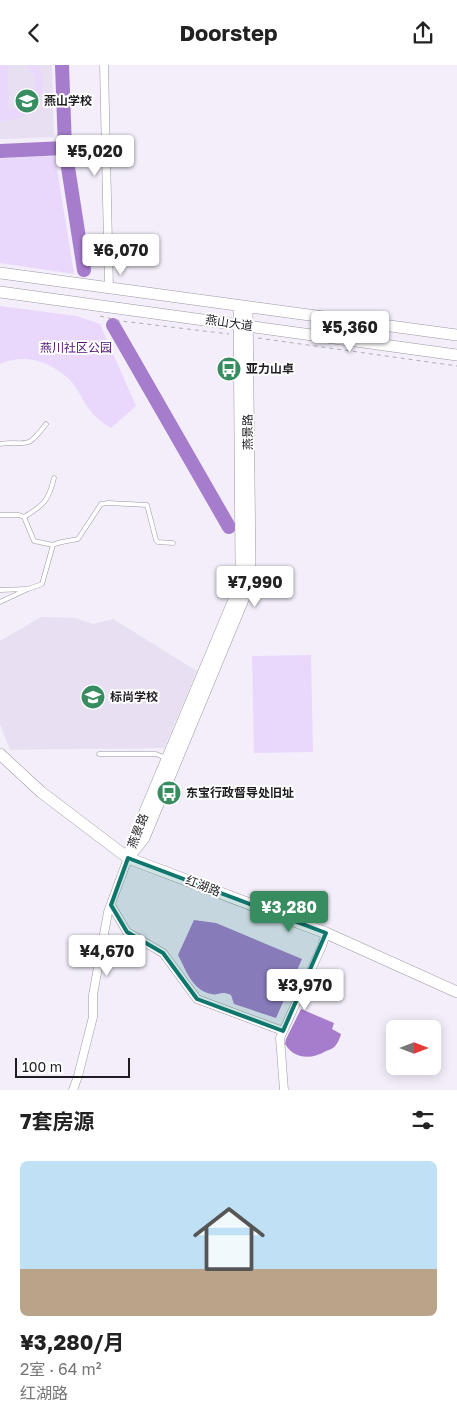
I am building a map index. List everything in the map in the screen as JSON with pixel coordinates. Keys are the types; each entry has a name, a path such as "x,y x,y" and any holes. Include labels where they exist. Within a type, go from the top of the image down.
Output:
{"main road":[{"name":"燕山大道","path":"0,273 457,335"},
{"name":"燕山大道","path":"0,292 457,355"},
{"name":"燕景路","path":"128,858 136,833 235,601 240,581 243,306"},
{"name":"燕景路","path":"128,858 144,838 247,590 250,566 243,324"},
{"name":"红湖路","path":"0,754 41,792 128,858 326,933 457,992"}],"street":[{"path":"104,65 109,288"},
{"path":"73,1090 93,1017 92,995 108,912 128,858"},
{"path":"111,905 127,931 163,953 197,999 283,1031"},
{"path":"284,1090 280,1038 322,946 326,933"}],"lane":[{"path":"0,444 25,444 32,441 46,425"},
{"path":"24,517 44,503 50,494 54,478"},
{"path":"0,515 19,515 24,517 34,541 53,545 61,541 78,539 101,504 147,505 156,540 158,542 173,543"},
{"path":"0,602 28,589 42,585 53,545"},
{"path":"0,590 28,589"},
{"path":"99,754 156,754 168,759"}],"path":[{"path":"263,339 457,366"}],"highlighted area":[{"path":"128,858 326,933 283,1031 197,999 163,953 127,932 111,905"}],"shaded area":[{"name":"燕山学校","path":"0,65 52,65 54,137 0,139"},
{"name":"标尚学校","path":"41,617 76,618 93,624 113,619 197,671 164,748 10,750 0,724 0,641"},
{"path":"194,920 216,923 302,959 276,1018 234,1004 231,995 204,992 194,984 178,955"},
{"path":"301,1009 334,1023 332,1029 341,1034 334,1047 309,1057 293,1053 289,1049 285,1044 286,1039"}],"green space":[{"path":"0,65 8,65 9,110 23,104 33,93 34,79 27,65 38,65 42,77 43,88 37,105 30,112 12,120 0,121"},
{"path":"55,156 74,274 0,263 0,158"},
{"name":"燕川社区公园","path":"0,306 77,316 100,324 136,406 111,428 101,422 90,411 71,381 53,367 27,359 18,359 0,364"},
{"path":"311,655 313,752 254,753 252,656"}],"waterway":[{"path":"62,65 65,148 84,270"},
{"path":"0,151 65,148"},
{"path":"113,325 229,527"}],"place":[{"name":"燕山学校","path":"27,101"},
{"name":"亚力山卓","path":"229,369"},
{"name":"标尚学校","path":"93,697"},
{"name":"东宝行政督导处旧址","path":"169,793"}]}
